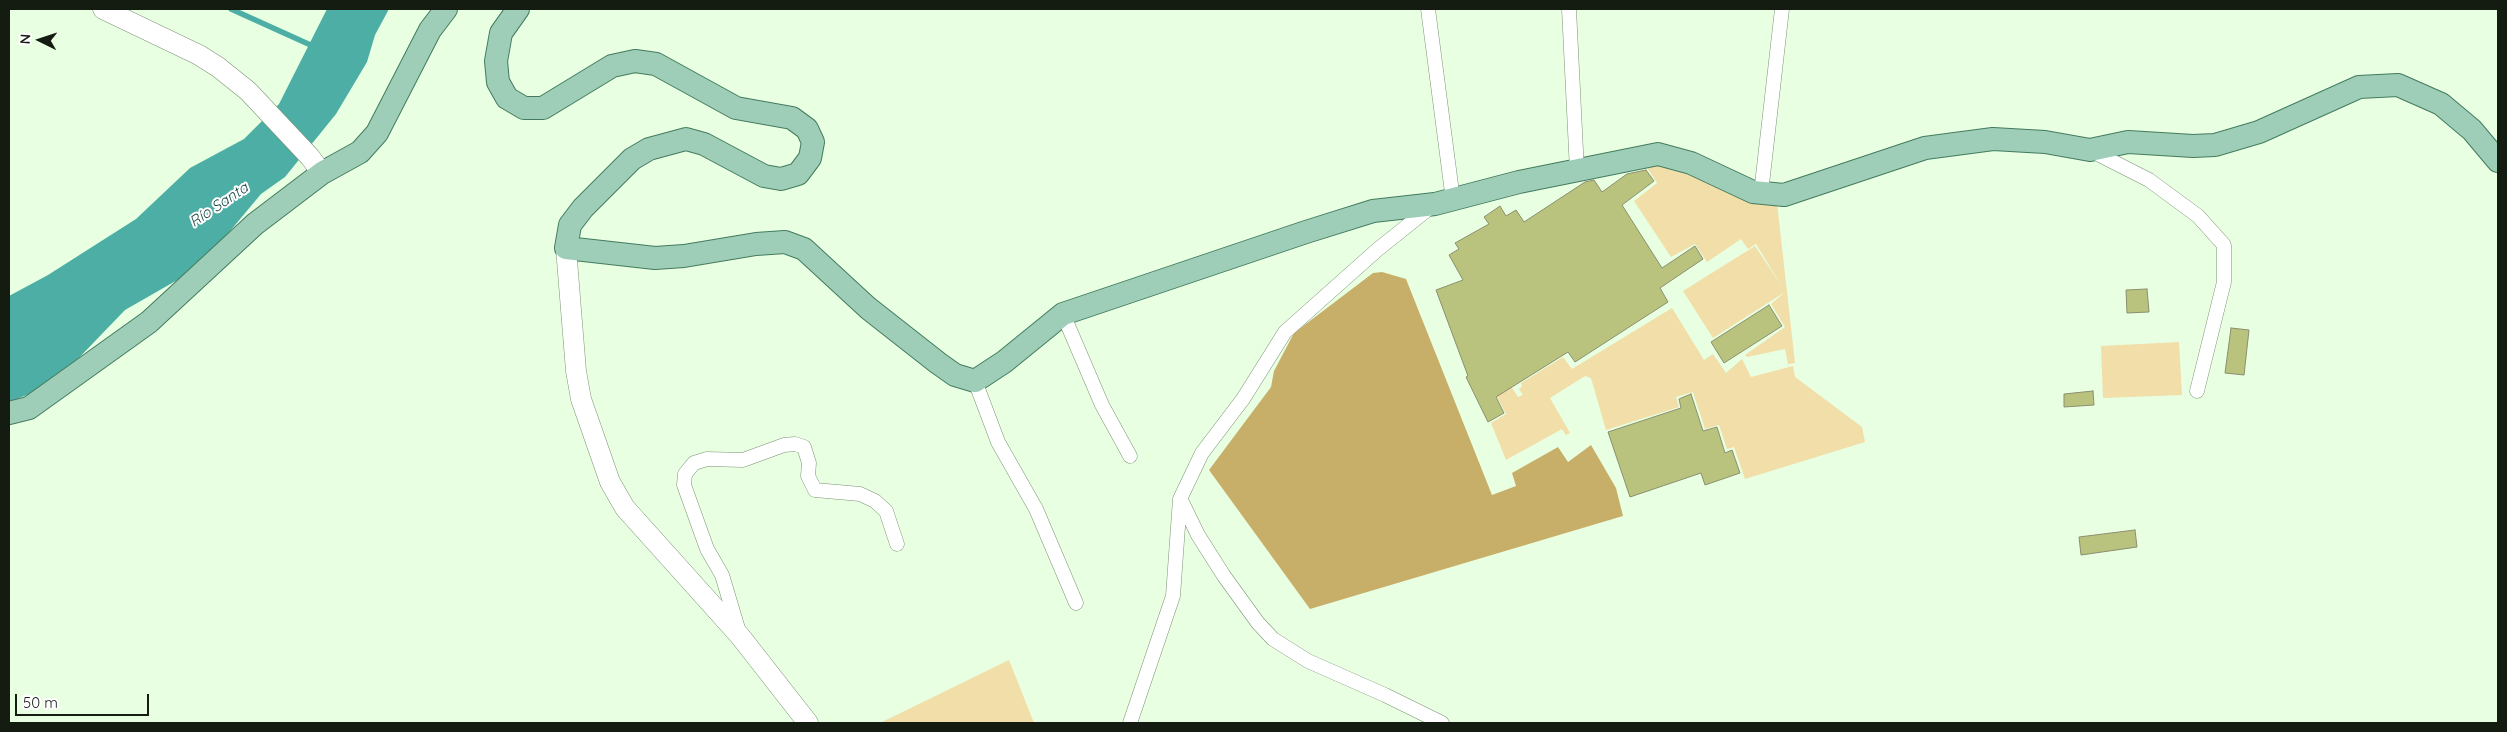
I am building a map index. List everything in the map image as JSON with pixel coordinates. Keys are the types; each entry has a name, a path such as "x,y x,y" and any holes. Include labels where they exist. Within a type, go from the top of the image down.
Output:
{"main road":[{"path":"9,413 29,408 149,322 316,165 360,152 378,133 430,30 446,9"},
{"path":"518,9 501,33 496,61 498,82 507,98 524,108 543,108 612,66 635,61 656,64 736,108 792,118 806,129 813,142 810,158 798,174 781,179 764,176 704,144 686,139 649,148 632,159 583,208 570,225 566,248 655,258 684,256 756,244 785,242 804,249 868,308 938,363 955,375 975,381 1004,362 1063,314 1373,210 1444,202 1658,154 1692,163 1753,192 1784,195 1925,148 1984,140 2045,142 2090,150 2128,142 2193,146 2215,145 2260,132 2359,87 2398,85 2440,104 2472,130 2498,161"}],"street":[{"path":"103,9 199,55 248,91 316,165"},
{"path":"1130,723 1173,596 1180,499 1202,453 1243,399 1285,332 1377,250 1444,202 1428,9"},
{"path":"1569,9 1577,171"},
{"path":"1761,192 1782,9"},
{"path":"2090,150 2148,180 2198,216 2224,245 2224,282 2197,391"},
{"path":"566,248 576,371 581,399 610,482 626,508 740,636 808,723"},
{"path":"1063,314 1102,405 1130,456"},
{"path":"975,381 998,442 1036,508 1076,603"},
{"path":"740,636 722,575 707,549 684,485 685,474 694,463 707,459 743,460 784,445 795,444 804,446 809,463 808,476 815,490 860,494 875,501 886,512 897,544"},
{"path":"1180,499 1198,535 1224,576 1258,623 1274,639 1308,661 1442,723"}],"shaded area":[{"path":"1665,162 1777,203 1795,363 1788,364 1785,349 1747,357 1745,355 1785,327 1771,304 1785,292 1713,338 1683,291 1755,246 1783,288 1756,244 1748,249 1741,239 1707,262 1695,244 1671,257 1634,201 1657,183 1644,163"},
{"path":"1382,272 1406,279 1492,495 1516,486 1512,473 1558,447 1568,462 1591,445 1616,488 1623,516 1310,609 1209,470 1271,387 1274,371 1294,333 1373,273"},
{"path":"1672,308 1704,360 1713,354 1726,373 1742,359 1751,377 1793,366 1795,377 1862,427 1865,442 1745,479 1734,447 1727,449 1719,425 1705,429 1693,392 1676,397 1679,407 1606,430 1591,378 1585,376 1550,398 1570,433 1566,435 1562,429 1506,460 1491,423 1506,414 1483,369 1496,363 1518,397 1523,395 1519,389 1522,386 1521,383 1563,357 1572,369"},
{"path":"2179,342 2182,395 2103,398 2101,346"},
{"path":"1009,660 1034,723 880,723"}],"water":[{"name":"Río Santa","path":"327,9 389,9 375,35 367,62 336,114 285,177 261,194 200,267 125,310 72,365 32,393 9,402 9,296 48,275 136,219 190,168 244,139 279,104"}],"building":[{"path":"1646,170 1654,181 1622,205 1662,268 1695,246 1703,259 1660,288 1668,302 1575,362 1568,352 1496,397 1504,413 1488,422 1466,377 1468,376 1436,290 1463,280 1449,255 1459,249 1455,243 1489,224 1484,217 1500,206 1506,216 1516,210 1524,222 1585,182 1594,180 1602,192 1627,174"},
{"path":"2147,289 2149,312 2127,313 2126,290"},
{"path":"1769,305 1782,326 1724,363 1711,342"},
{"path":"2231,328 2249,330 2244,375 2225,373"},
{"path":"2093,391 2094,405 2064,407 2064,394"},
{"path":"1691,394 1703,431 1717,427 1725,453 1732,450 1740,473 1705,485 1701,473 1630,497 1608,432 1681,408 1679,399"},
{"path":"2135,530 2137,547 2081,555 2079,537"}],"waterway":[{"path":"231,9 315,47"}]}
